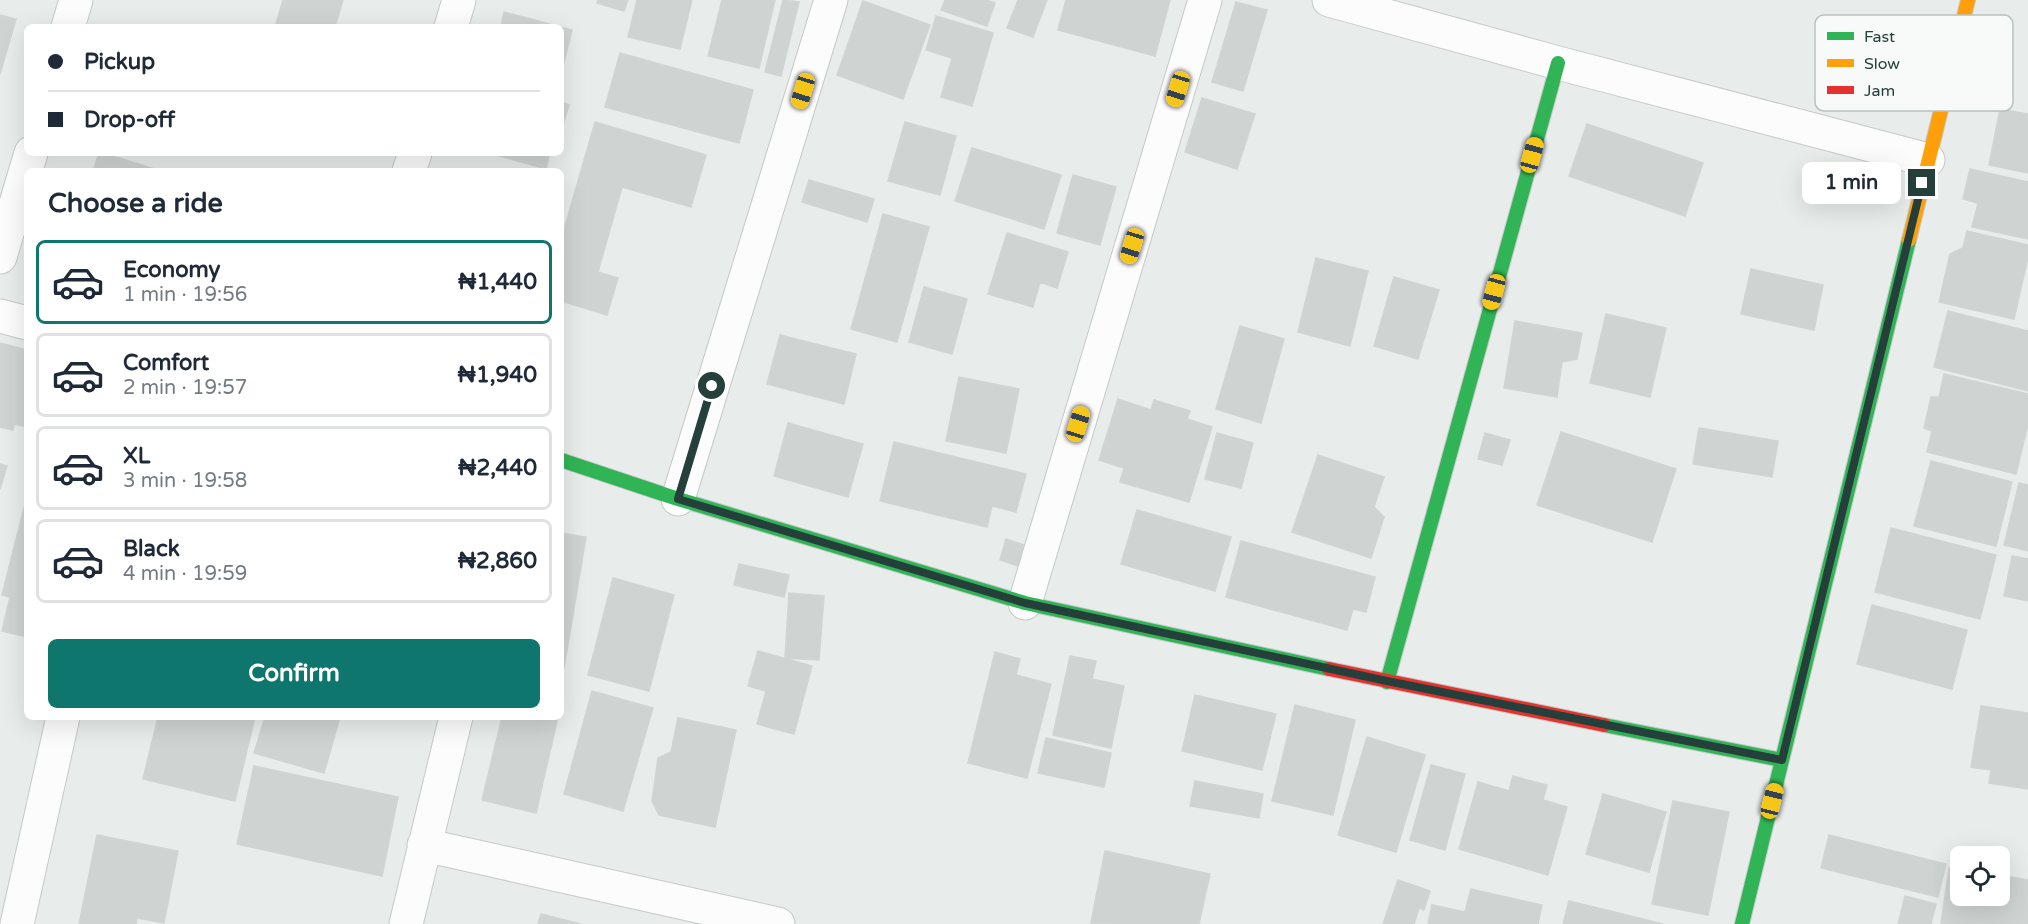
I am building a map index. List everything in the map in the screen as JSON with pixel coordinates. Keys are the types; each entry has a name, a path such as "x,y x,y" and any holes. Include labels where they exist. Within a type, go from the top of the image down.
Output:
{"street":[{"path":"69,24 76,0"},
{"path":"452,24 459,0"},
{"path":"678,499 831,0"},
{"path":"1025,603 1205,0"},
{"path":"1329,0 1928,160"},
{"path":"1964,15 1968,0"},
{"path":"1387,681 1558,63"},
{"path":"1742,924 1940,111"},
{"path":"0,257 24,176"},
{"path":"0,316 24,322"},
{"path":"564,461 678,499 1025,603 1387,681 1782,760"},
{"path":"17,924 62,720"},
{"path":"406,924 455,720"},
{"path":"424,845 778,924"}],"building":[{"path":"283,0 343,0 336,24 276,24"},
{"path":"598,0 628,0 624,11 597,3"},
{"path":"637,0 692,0 680,49 628,37"},
{"path":"722,0 775,0 759,68 708,56"},
{"path":"783,0 799,2 781,76 765,72"},
{"path":"945,0 986,0 995,3 987,26 941,10"},
{"path":"1018,0 1047,0 1033,37 1007,28"},
{"path":"1066,0 1170,0 1155,56 1058,30"},
{"path":"863,1 930,25 903,99 837,75"},
{"path":"1236,2 1267,10 1243,91 1212,82"},
{"path":"504,12 550,24 502,24"},
{"path":"0,15 16,19 0,74"},
{"path":"936,16 993,33 972,106 941,97 952,58 926,50"},
{"path":"564,28 572,30 564,62"},
{"path":"620,53 753,90 739,143 605,107"},
{"path":"1202,98 1255,114 1237,169 1185,152"},
{"path":"564,103 569,105 564,121"},
{"path":"2000,111 2028,114 2028,173 1989,165"},
{"path":"595,122 706,155 691,207 622,187 598,272 618,278 607,315 564,302 564,230"},
{"path":"905,122 956,136 940,195 888,181"},
{"path":"1587,124 1703,163 1685,216 1569,176"},
{"path":"972,148 1061,175 1044,229 955,201"},
{"path":"98,156 113,156 151,168 94,168"},
{"path":"500,156 549,156 546,168"},
{"path":"1970,169 2028,182 2028,239 1972,227 1978,203 1963,199"},
{"path":"1073,175 1116,187 1100,245 1057,233"},
{"path":"809,180 874,199 867,222 802,202"},
{"path":"883,214 929,227 897,342 851,329"},
{"path":"1967,231 2028,245 2028,257 2014,319 1939,302 1950,254 1963,248"},
{"path":"1007,233 1068,252 1057,288 1040,282 1033,307 988,294"},
{"path":"1316,258 1368,271 1350,346 1298,332"},
{"path":"1751,269 1823,285 1814,330 1741,314"},
{"path":"1394,277 1439,290 1418,359 1374,346"},
{"path":"924,287 967,299 952,354 909,342"},
{"path":"1948,311 2028,331 2028,391 1934,367"},
{"path":"1606,314 1666,328 1650,397 1590,383"},
{"path":"1515,321 1582,333 1577,359 1562,362 1557,397 1504,388"},
{"path":"1240,326 1284,339 1261,423 1216,409"},
{"path":"780,335 856,354 844,404 767,384"},
{"path":"0,343 24,349 24,426 14,424 13,430 0,427"},
{"path":"1944,374 2028,394 2028,424 2016,474 1927,452 1932,431 1924,428 1931,397 1939,397"},
{"path":"959,377 1019,389 1006,453 946,441"},
{"path":"1118,399 1151,410 1154,400 1190,411 1187,419 1212,427 1189,502 1120,482 1124,468 1099,460"},
{"path":"788,423 863,444 848,497 774,476"},
{"path":"1699,428 1778,441 1772,477 1693,464"},
{"path":"1561,432 1676,469 1652,542 1537,505"},
{"path":"1217,433 1253,443 1241,488 1205,479"},
{"path":"1485,433 1510,440 1502,465 1478,459"},
{"path":"894,442 1026,474 1016,512 992,506 987,527 880,501"},
{"path":"1318,455 1384,477 1374,507 1384,517 1371,558 1292,532"},
{"path":"1931,461 2012,482 1996,546 1914,526"},
{"path":"0,464 7,466 0,489"},
{"path":"2019,483 2028,485 2028,551 2004,545"},
{"path":"24,508 24,636 2,631 10,597 2,595"},
{"path":"1137,510 1231,537 1215,591 1121,564"},
{"path":"1891,528 1996,555 1980,619 1875,592"},
{"path":"564,533 586,537 564,668"},
{"path":"1006,539 1024,545 1018,566 1000,560"},
{"path":"1241,541 1375,577 1366,612 1353,609 1347,630 1226,597"},
{"path":"2012,556 2028,559 2028,601 2004,596"},
{"path":"739,564 789,575 784,597 734,585"},
{"path":"613,578 674,595 649,691 588,675"},
{"path":"789,593 824,596 819,660 785,658"},
{"path":"1872,605 1967,630 1952,689 1857,664"},
{"path":"758,651 812,666 794,734 757,724 766,691 748,686"},
{"path":"995,652 1020,659 1016,675 1051,684 1027,778 968,763"},
{"path":"1070,656 1096,661 1092,679 1124,686 1111,748 1053,735"},
{"path":"592,691 653,708 623,811 564,794"},
{"path":"1195,695 1276,714 1262,770 1182,751"},
{"path":"1295,705 1355,720 1333,815 1272,801"},
{"path":"1981,706 2028,713 2028,789 1989,783 1991,770 1971,767"},
{"path":"678,718 736,730 715,827 659,815 652,801 658,758 671,752"},
{"path":"157,720 254,720 235,801 143,779"},
{"path":"264,720 339,720 324,773 254,753"},
{"path":"501,720 557,720 536,813 482,800"},
{"path":"1367,737 1425,755 1396,852 1338,835"},
{"path":"1046,738 1111,753 1104,787 1038,773"},
{"path":"1431,765 1465,774 1445,850 1410,840"},
{"path":"254,766 398,797 382,876 237,844"},
{"path":"1513,776 1547,785 1543,800 1567,807 1548,875 1459,849 1478,782 1509,791"},
{"path":"1195,781 1263,794 1259,818 1190,806"},
{"path":"1603,794 1666,812 1649,872 1586,854"},
{"path":"1673,801 1729,812 1708,915 1652,904"},
{"path":"97,835 178,851 164,923 137,918 136,924 79,924"},
{"path":"1829,835 1946,864 1938,897 1821,868"},
{"path":"1105,851 1210,874 1199,924 1091,923"},
{"path":"1949,868 1950,906 2010,906 2010,877 2028,880 2028,924 1941,924"},
{"path":"1398,880 1430,891 1424,910 1419,908 1414,924 1383,924"},
{"path":"1471,889 1542,905 1538,924 1428,924 1432,905 1465,912"},
{"path":"1905,896 1936,904 1931,924 1898,924"},
{"path":"1569,901 1663,924 1563,924"},
{"path":"541,914 581,924 538,924"}],"traffic: fast":[{"path":"1387,682 1558,63"},
{"path":"1742,924 1909,240"},
{"path":"564,461 678,499 1025,603 1329,669"},
{"path":"1604,725 1782,760"}],"traffic: slow":[{"path":"1964,15 1968,0"},
{"path":"1909,240 1941,111"}],"traffic: jam":[{"path":"1329,669 1604,725"}],"route":[{"path":"712,386 678,499 1025,603 1387,681 1782,760 1922,183"}]}
